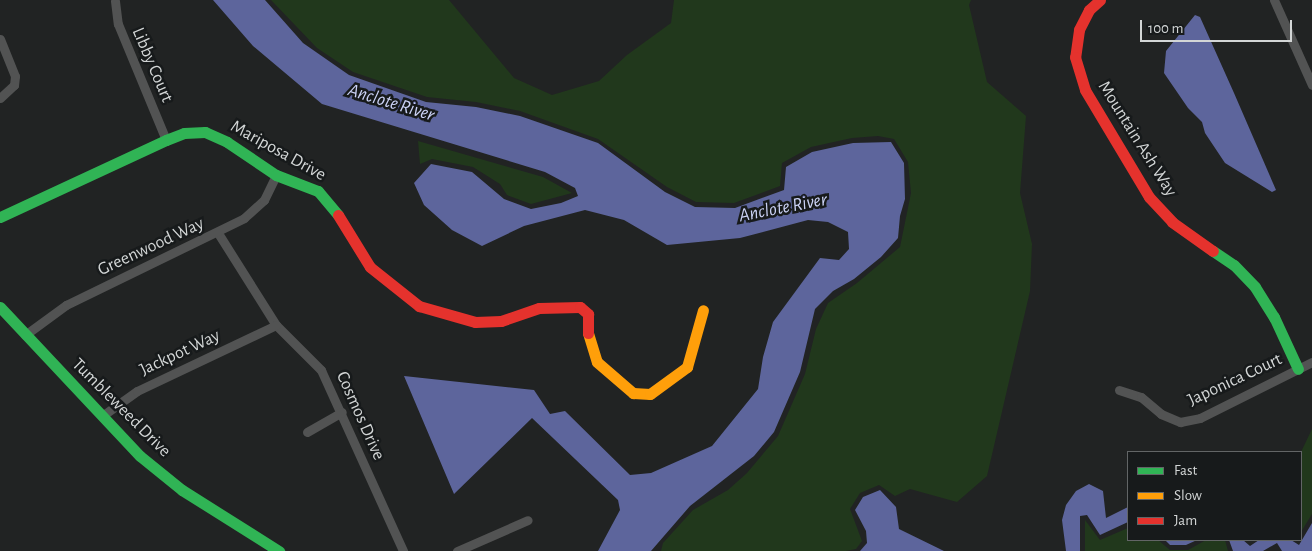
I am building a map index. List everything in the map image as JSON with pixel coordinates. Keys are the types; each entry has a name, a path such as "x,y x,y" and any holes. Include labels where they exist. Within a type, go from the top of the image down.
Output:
{"street":[{"name":"Mountain Ash Way","path":"1100,0 1089,10 1079,30 1075,57 1085,90 1149,197 1172,222 1234,264 1255,287 1274,317 1298,369"},
{"path":"1274,0 1312,85"},
{"name":"Libby Court","path":"115,1 118,24 166,140"},
{"path":"0,40 15,76 14,85 0,98"},
{"name":"Mariposa Drive","path":"0,217 166,140 184,133 205,132 227,142 276,175 318,191 331,204 370,267 419,306 475,322 501,321 539,308 580,307 588,314 592,353 606,370 633,393 650,394 687,367 703,310"},
{"name":"Greenwood Way","path":"26,335 66,305 218,233 244,218 264,200 276,175"},
{"name":"Cosmos Drive","path":"218,233 276,325 321,370 342,412 403,551"},
{"name":"Tumbleweed Drive","path":"0,307 140,456 182,490 279,551"},
{"name":"Jackpot Way","path":"102,416 137,391 276,325"},
{"name":"Japonica Court","path":"1119,390 1141,397 1161,414 1180,422 1200,418 1312,362"},
{"path":"307,432 342,412"},
{"path":"457,551 528,520"}],"green space":[{"path":"271,0 449,0 514,78 552,95 599,81 627,55 671,23 674,0 971,0 969,5 987,82 1026,116 1020,193 1032,244 1030,291 987,476 957,502 910,489 895,496 879,485 860,493 850,509 862,541 856,549 846,551 661,551 663,543 693,510 728,490 747,473 778,436 805,374 816,329 828,303 857,283 900,247 911,193 908,162 894,139 878,136 852,138 811,147 782,163 780,186 734,203 696,202 667,187 598,139 520,111 476,102 427,97 353,72 317,48"},
{"path":"418,141 543,177 572,193 531,204 507,195 500,184 473,167 432,159 420,164"},
{"path":"1312,429 1312,514 1302,530 1302,451"},
{"path":"1085,520 1100,540 1127,528 1127,541 1159,541 1170,550 1188,550 1204,541 1225,541 1228,551 1085,551"}],"water":[{"name":"Anclote River","path":"213,0 265,0 303,43 349,75 426,102 476,107 520,116 598,143 665,192 695,207 735,208 784,190 786,167 812,152 853,143 891,142 904,163 905,199 900,216 898,238 881,257 854,279 833,291 815,309 800,372 774,432 754,456 690,506 651,551 598,551 620,510 618,500 532,418 454,494 404,376 534,390 550,414 565,411 630,475 651,473 712,446 758,389 763,357 773,322 820,258 839,260 849,249 848,232 828,222 808,220 740,238 667,245 624,220 585,210 524,226 482,246 452,230 424,205 414,183 431,164 472,172 504,199 531,209 561,203 578,196 575,188 545,172 322,104 253,46"},
{"path":"1195,15 1200,17 1234,93 1276,190 1272,192 1225,163 1205,133 1202,122 1188,108 1164,73 1166,51"},
{"path":"1089,484 1103,491 1106,518 1127,508 1127,522 1100,535 1087,515 1080,516 1080,551 1066,551 1062,520 1066,505 1076,491"},
{"path":"880,490 896,507 899,529 944,551 860,551 867,543 866,531 855,510 863,497"},
{"path":"1312,523 1312,551 1282,551 1277,543 1263,551 1233,551 1229,541 1244,541 1250,546 1258,541 1293,541 1299,545"},
{"path":"1166,541 1195,541 1186,545 1170,545"}],"traffic: fast":[{"path":"0,217 166,140 184,133 205,132 227,142 276,175 318,191 338,215"},
{"path":"1213,251 1234,265 1255,287 1274,317 1298,369"},
{"path":"0,307 140,456 182,490 279,551"}],"traffic: slow":[{"path":"588,333 597,362 633,393 650,394 687,367 703,310"}],"traffic: jam":[{"path":"1100,0 1089,10 1079,30 1075,57 1085,90 1149,197 1172,222 1213,251"},
{"path":"338,215 370,267 419,306 475,322 501,321 539,308 580,307 588,314 588,333"}]}
